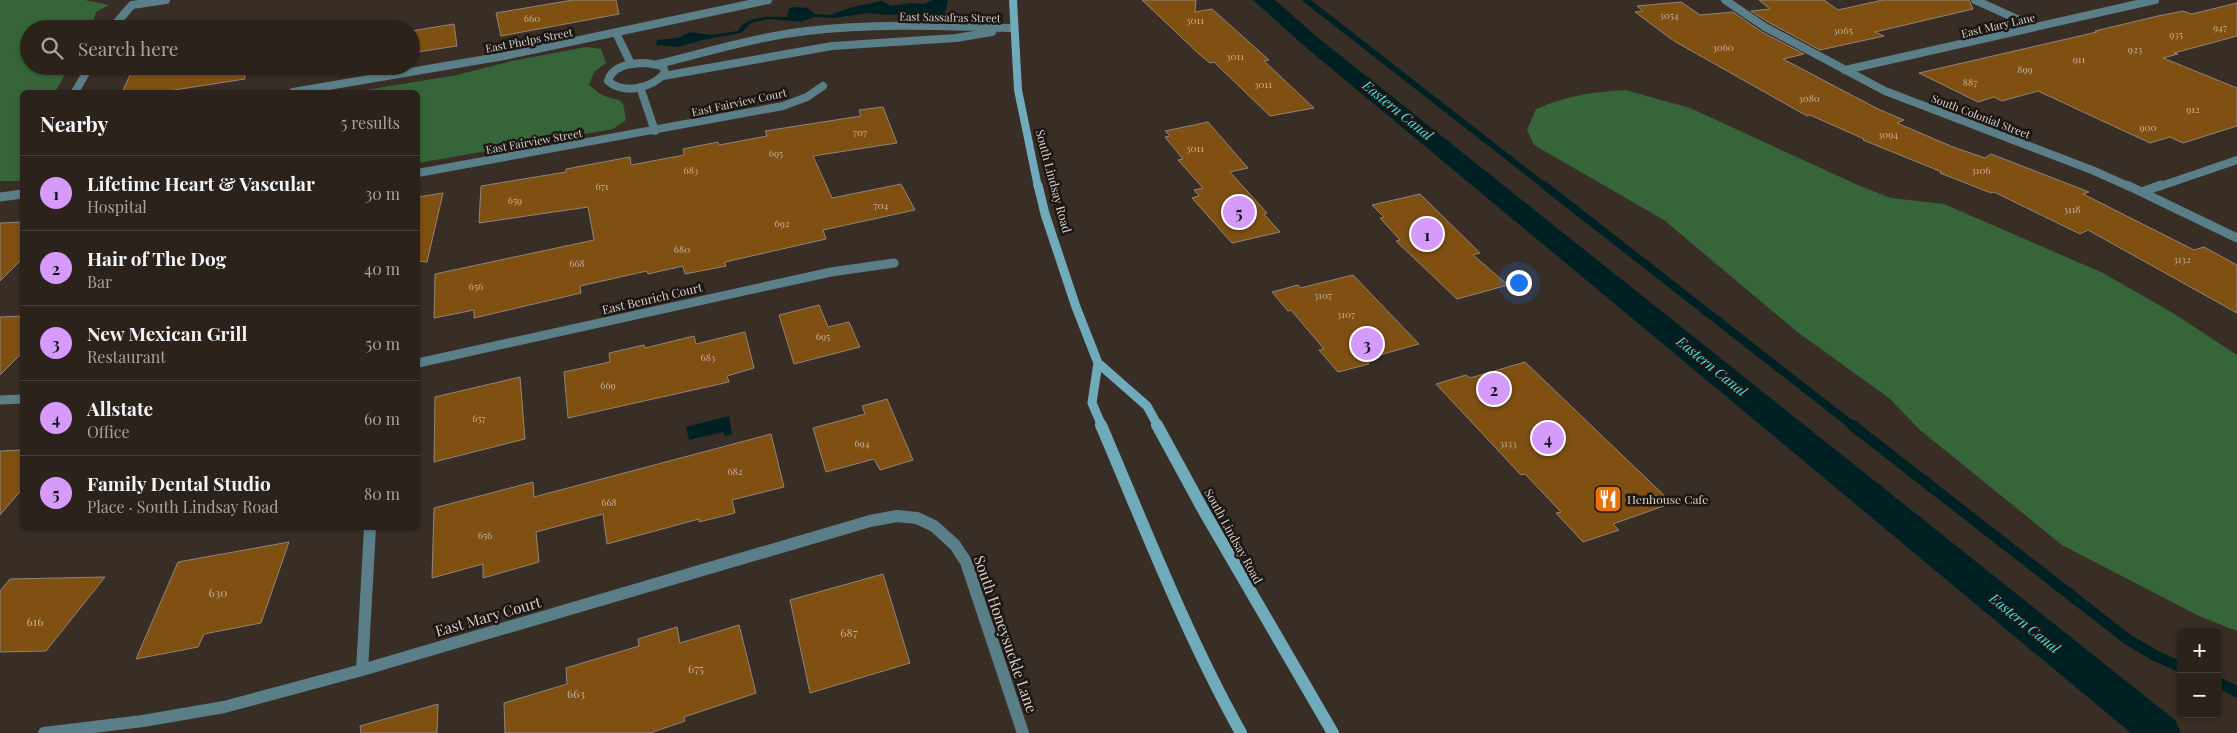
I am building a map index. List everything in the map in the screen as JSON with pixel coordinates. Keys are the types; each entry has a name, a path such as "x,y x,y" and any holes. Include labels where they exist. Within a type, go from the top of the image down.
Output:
{"main road":[{"name":"South Lindsay Road","path":"1013,0 1012,28 1018,90 1045,214 1076,307 1098,363 1147,406 1210,522 1333,733"},
{"name":"South Lindsay Road","path":"1098,363 1092,403 1170,587 1220,694 1241,733"}],"street":[{"path":"119,20 132,5 166,0"},
{"name":"East Phelps Street","path":"420,70 504,56 768,0"},
{"name":"South Colonial Street","path":"1725,0 1765,28 1885,91 2092,170 2237,238"},
{"path":"1975,0 2035,27"},
{"name":"East Mary Lane","path":"1845,70 2155,0"},
{"name":"East Sassafras Street","path":"631,64 646,62 658,64 760,39 807,31 888,27 1012,28"},
{"name":"East Sassafras Street","path":"640,87 654,82 663,76 832,46 956,38 1012,28"},
{"path":"616,33 631,64 610,73 608,80 610,84 623,88 640,87 655,131"},
{"path":"658,64 665,69 663,76"},
{"path":"76,90 85,75"},
{"name":"East Phelps Street","path":"305,90 393,75"},
{"name":"East Fairview Court","path":"655,131 783,106 806,97 824,86"},
{"name":"East Fairview Street","path":"420,173 655,131"},
{"path":"2142,192 2237,160"},
{"path":"0,196 20,194"},
{"name":"East Benrich Court","path":"420,363 831,272 894,263"},
{"path":"0,400 20,399"},
{"name":"East Mary Court","path":"44,733 143,721 224,707 362,670 870,521 906,516 936,525"},
{"name":"South Honeysuckle Lane","path":"936,525 952,539 966,562 1023,733"},
{"path":"362,670 370,530"}],"green space":[{"path":"0,0 85,0 109,5 96,12 94,20 20,20 20,75 65,75 56,90 20,90 20,181 0,181"},
{"path":"586,47 601,49 606,63 594,72 589,85 602,95 620,100 626,120 613,129 420,163 420,90 366,90 457,75 512,61"},
{"path":"1625,90 1690,108 1860,186 1891,198 1944,204 2103,273 2173,313 2237,355 2237,631 2199,616 2062,545 1920,430 1889,398 1796,331 1664,220 1534,145 1527,130 1536,109 1579,95"}],"water":[{"path":"933,0 948,0 943,15 924,16 911,13 890,15 868,13 834,18 814,17 801,22 768,19 751,23 741,33 702,40 679,47 656,45 657,40 678,38 690,32 710,35 738,31 753,19 787,17 789,9 794,7 808,8 815,14 829,15 853,7 882,1 891,6 911,3 924,4"},
{"path":"729,416 732,434 725,436 723,432 689,440 686,427"}],"building":[{"path":"573,0 616,0 619,14 501,36 496,13"},
{"path":"1142,0 1196,0 1195,12 1212,9 1269,60 1264,61 1314,108 1270,116 1214,62 1210,63 1199,54"},
{"path":"1759,0 1824,0 1838,10 1883,0 1969,0 1973,9 1875,32 1884,36 1820,50 1751,11 1770,9"},
{"path":"1681,2 1700,15 1733,12 1762,32 1804,54 1783,59 1878,109 1904,120 1897,123 1953,147 1985,158 1991,154 2089,192 2083,194 2194,250 2204,247 2237,265 2237,313 2088,230 2080,234 1994,192 1991,193 1940,173 1942,172 1863,140 1810,115 1807,116 1674,41 1635,12 1643,11 1637,6"},
{"path":"2237,3 2237,36 2174,53 2178,54 2163,58 2237,88 2237,126 2183,143 2170,137 2150,143 2038,91 2002,101 1994,97 1978,102 1919,73 2158,16 2183,11 2192,14"},
{"path":"454,24 457,46 420,52 420,30"},
{"path":"130,75 245,75 245,79 174,90 123,90"},
{"path":"883,107 897,143 813,156 832,198 901,184 915,210 823,230 826,239 725,262 726,266 685,274 683,266 648,274 647,271 580,286 581,293 474,318 474,310 434,318 435,274 594,240 588,207 479,223 481,186 566,172 566,169 630,157 631,165 684,155 683,149 718,142 719,145 767,136 765,131 861,116 859,110"},
{"path":"1208,122 1248,168 1230,172 1267,213 1264,214 1280,232 1232,243 1192,198 1199,196 1194,190 1203,188 1178,160 1183,159 1165,137 1170,136 1165,131"},
{"path":"443,193 427,262 420,261 420,197"},
{"path":"1420,194 1480,253 1473,255 1508,285 1457,299 1396,241 1400,240 1380,218 1384,217 1372,205"},
{"path":"20,222 20,261 0,281 0,223"},
{"path":"1353,275 1419,344 1365,359 1369,364 1338,372 1319,350 1324,349 1291,310 1288,311 1272,292 1298,285 1300,288"},
{"path":"819,305 828,327 849,322 860,347 794,364 779,315"},
{"path":"20,316 20,355 0,375 0,317"},
{"path":"745,332 754,368 727,376 729,382 568,418 564,372 610,362 609,353 644,345 645,348 694,336 696,344"},
{"path":"1525,362 1672,503 1613,524 1619,530 1583,542 1556,513 1561,512 1525,474 1521,475 1436,384 1466,375 1470,378"},
{"path":"520,377 525,439 434,462 435,397"},
{"path":"887,399 913,460 880,470 874,459 826,472 813,428 865,414 862,406"},
{"path":"771,434 784,487 732,500 735,513 699,522 699,519 607,544 603,514 536,532 539,562 483,578 483,564 432,578 434,508 533,482 534,497"},
{"path":"20,450 20,491 0,515 0,451"},
{"path":"289,542 261,623 204,634 198,647 136,659 178,562"},
{"path":"883,574 910,663 810,693 790,600"},
{"path":"105,577 46,651 0,652 0,591 10,579"},
{"path":"739,625 756,693 684,717 685,721 650,733 505,733 504,703 567,684 566,668 639,646 638,639 677,627 680,643"},
{"path":"438,704 437,733 361,733 360,726"}],"waterway":[{"name":"Eastern Canal","path":"1263,0 1309,40 2161,733"},
{"path":"1306,0 1546,187"},
{"path":"1544,185 1853,426"},
{"path":"1852,425 2127,639 2156,656 2177,665"},
{"path":"2222,684 2237,692"}],"place":[{"name":"Family Dental Studio","path":"1239,212"},
{"name":"Lifetime Heart & Vascular","path":"1427,234"},
{"name":"New Mexican Grill","path":"1367,344"},
{"name":"Hair of The Dog","path":"1494,389"},
{"name":"Allstate","path":"1548,438"},
{"name":"Henhouse Cafe","path":"1608,499"}]}
